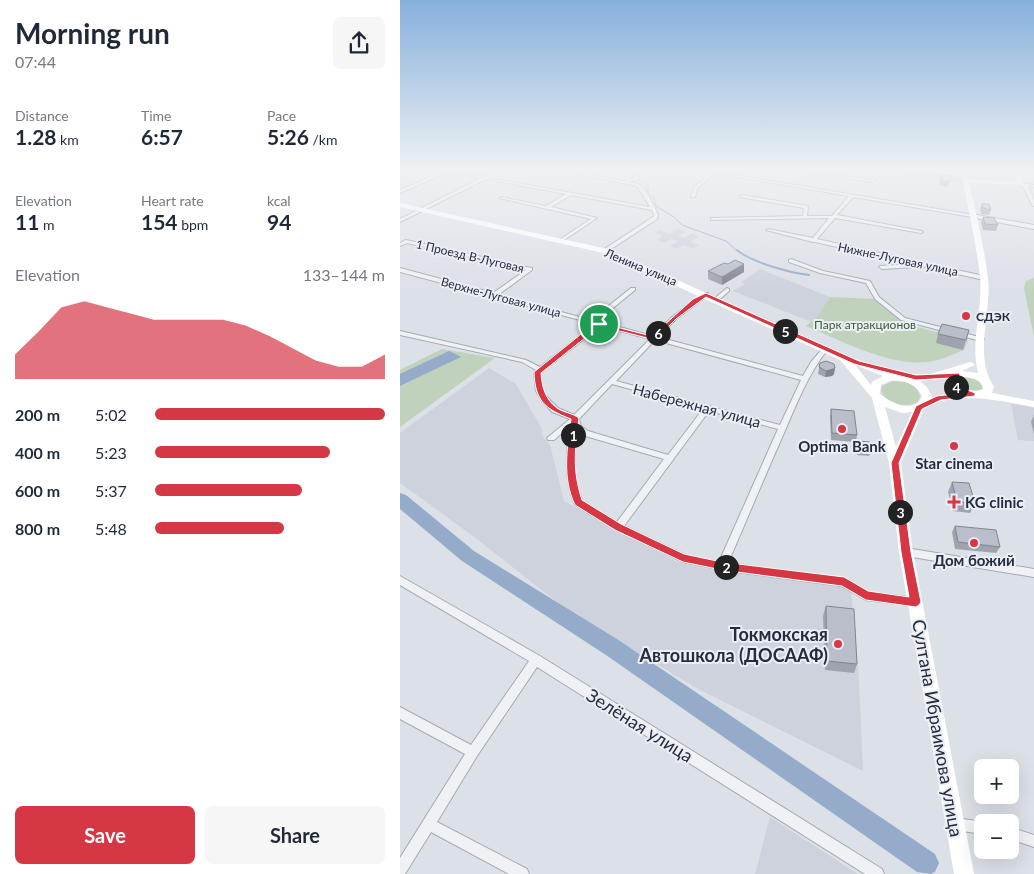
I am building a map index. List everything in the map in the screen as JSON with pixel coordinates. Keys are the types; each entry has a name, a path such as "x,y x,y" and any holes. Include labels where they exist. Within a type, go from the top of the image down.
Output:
{"main road":[{"name":"Ленина улица","path":"426,211 605,251 706,294 857,363"},
{"path":"842,357 882,402 896,408 908,409 954,395 977,394 988,391 979,356 984,302 984,278 971,211"},
{"path":"979,356 953,379 957,388 977,394 1034,404"},
{"path":"857,363 896,377 912,380 923,388 927,396 895,463"},
{"path":"857,363 916,378"},
{"path":"932,377 970,365"},
{"path":"982,368 997,390"},
{"path":"876,396 875,387 879,381 896,377 916,378 971,374 997,390 1016,399 1034,404"},
{"name":"Султана Ибраимова улица","path":"876,396 895,463 906,552 964,874"}],"street":[{"path":"400,221 420,211"},
{"path":"561,241 595,218 564,211"},
{"path":"605,251 654,218 656,213 654,211"},
{"path":"805,217 806,211"},
{"path":"813,241 838,211"},
{"path":"941,211 1034,227"},
{"path":"713,219 833,216 921,232"},
{"name":"Нижне-Луговая улица","path":"768,230 984,278"},
{"name":"1 Проезд В-Луговая","path":"400,245 406,241 530,269 494,295"},
{"path":"791,261 827,273 868,282 877,298 903,320 981,340"},
{"path":"882,266 925,265"},
{"name":"Верхне-Луговая улица","path":"400,270 806,379"},
{"path":"827,273 827,282"},
{"path":"576,418 555,410 543,397 538,391 537,372 633,289"},
{"path":"717,299 726,290"},
{"path":"551,438 576,418 674,318 695,300 706,294"},
{"path":"400,333 524,361 540,370"},
{"path":"722,566 782,428 806,379 818,357 825,349"},
{"name":"Набережная улица","path":"612,382 782,428"},
{"path":"618,527 707,408"},
{"path":"576,418 577,427 585,433 669,458"},
{"path":"576,418 571,447 571,479 578,502 618,527 683,558 722,566 844,582 866,596 916,602"},
{"path":"906,552 1034,573"},
{"name":"Зелёная улица","path":"400,580 536,660 877,874"},
{"path":"400,870 473,752 536,660"},
{"path":"400,713 473,752"},
{"path":"429,824 522,874"},
{"path":"957,830 974,829"},
{"path":"1019,836 1034,841"}],"shaded area":[{"path":"678,229 686,232 678,236 684,238 692,234 699,237 690,242 699,245 693,249 684,245 677,249 670,246 678,241 672,239 664,243 657,240 663,236 655,233 660,230 669,234"},
{"path":"760,269 830,297 812,322 733,291 745,284 741,282"},
{"path":"489,368 516,384 541,427 543,437 550,445 564,501 677,562 709,569 847,586 851,589 859,682 863,771 698,689 566,609 473,536 400,483 400,433"},
{"path":"1011,404 1034,408 1034,441 1018,440"},
{"path":"770,817 844,865 858,874 755,874"}],"green space":[{"path":"1034,278 1034,337 1024,288 1026,281"},
{"name":"Парк атракционов","path":"830,297 875,299 905,324 968,340 964,350 942,359 927,362 912,362 881,356 806,326 816,318"},
{"path":"442,349 495,358 400,427 400,370"},
{"path":"966,377 981,381 983,389 970,391 964,388 958,381"},
{"path":"893,381 914,386 920,397 918,402 902,405 891,402 883,396 882,386"}],"water":[{"path":"449,351 461,357 400,386 400,374"}],"building":[{"path":"983,217 994,218 998,225 985,224"},
{"path":"735,260 744,264 722,277 708,271 724,263 728,264"},
{"path":"942,324 969,330 966,340 938,334"},
{"path":"826,361 834,364 835,368 826,371 819,367 820,363"},
{"name":"Optima Bank","path":"831,409 854,411 857,435 832,433"},
{"path":"858,441 870,442 871,450 859,449"},
{"path":"952,482 969,483 975,503 957,502"},
{"path":"955,526 996,530 1000,547 958,542"},
{"name":"Токмокская Автошкола (ДОСААФ)","path":"826,606 854,609 857,664 827,661"}],"waterway":[{"path":"664,211 682,225 726,241 738,252"},
{"path":"737,250 751,259 771,266 809,275"},
{"path":"400,499 468,556 613,648 926,863"}],"place":[{"name":"СДЭК","path":"966,316"},
{"name":"Optima Bank","path":"842,429"},
{"name":"Star cinema","path":"954,446"},
{"name":"KG clinic","path":"954,502"},
{"name":"Дом божий","path":"974,543"},
{"name":"Токмокская Автошкола (ДОСААФ)","path":"838,644"}],"route":[{"path":"706,294 857,363 916,378 957,375 953,379 953,383 963,392 972,394 940,398 919,408 895,463 897,492 906,552 916,602 866,596 844,582 722,566 683,558 618,527 578,502 571,479 571,447 576,418 555,410 543,397 538,391 537,372 599,324 653,339 695,300 706,294"}]}
